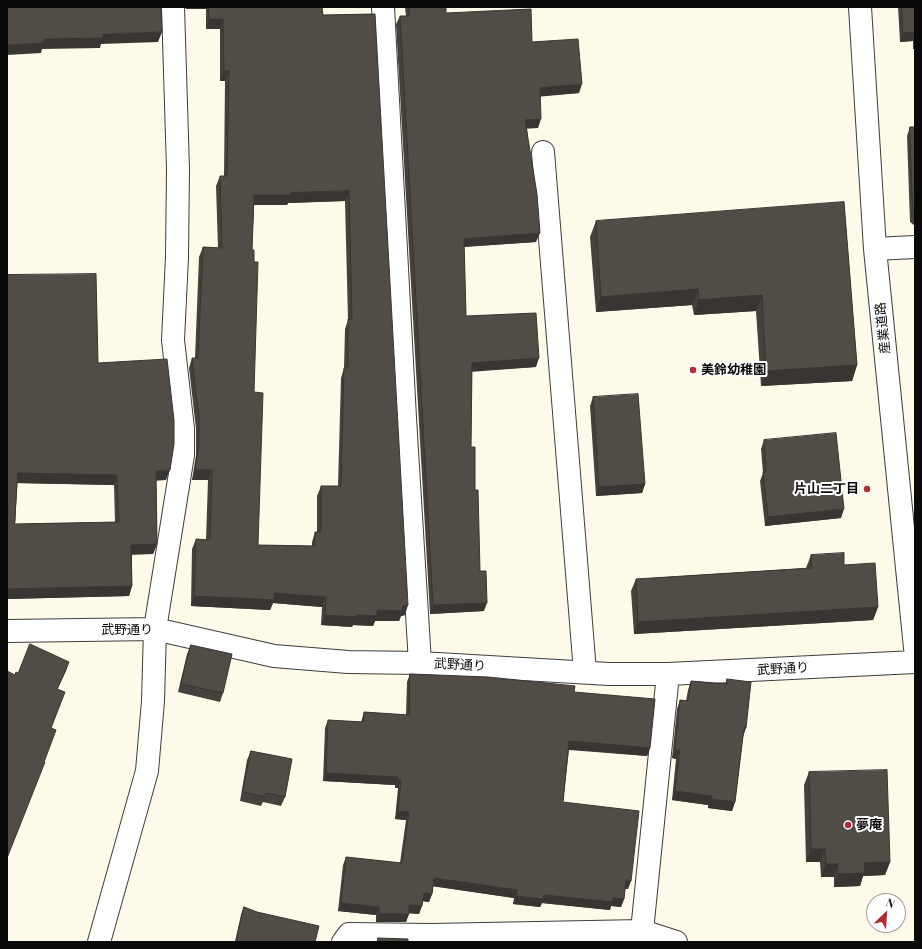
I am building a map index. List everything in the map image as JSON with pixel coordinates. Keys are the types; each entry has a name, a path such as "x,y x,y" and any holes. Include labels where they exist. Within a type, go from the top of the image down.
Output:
{"street":[{"path":"99,942 147,771 153,701 155,629 183,455 183,429 173,340 177,257 178,169 173,7"},
{"path":"383,7 404,410 420,662"},
{"name":"産業道路","path":"860,7 875,249 915,648"},
{"path":"543,152 585,672"},
{"path":"875,249 915,247"},
{"name":"武野通り","path":"7,631 155,629 274,656 348,662 420,662 609,674 668,674 915,662"},
{"path":"642,931 668,674"},
{"path":"342,942 349,934 431,935 642,931 676,942"}],"building":[{"path":"7,7 161,7 162,32 103,34 103,38 44,39 44,43 7,45"},
{"path":"209,7 322,7 323,15 375,14 408,605 403,606 402,611 377,610 377,616 356,615 356,617 325,615 326,597 274,593 274,600 194,596 196,539 210,540 212,470 195,470 199,445 199,419 192,358 198,358 203,247 222,248 220,176 227,176 229,71 224,71 223,19 209,19","holes":["349,191 352,319 348,319 348,368 344,368 341,486 321,486 321,532 315,532 315,546 258,545 263,393 254,392 258,262 254,262 254,250 252,250 254,195 291,195 291,193"]},
{"path":"409,7 446,7 446,13 531,9 532,42 578,39 582,84 540,88 541,119 525,120 537,194 540,233 464,239 466,316 536,313 539,358 472,363 471,447 475,447 475,490 478,490 480,571 486,571 487,603 433,605 400,16 409,16"},
{"path":"902,7 915,7 915,32 903,33"},
{"path":"910,127 915,127 915,214 913,213"},
{"path":"844,202 857,365 766,371 762,295 699,300 698,289 601,297 596,221"},
{"path":"96,274 98,363 167,359 174,420 174,444 170,470 156,471 157,544 131,545 132,586 7,589 7,275","holes":["18,473 117,475 119,522 15,524"]},
{"path":"638,394 645,484 599,487 593,397"},
{"path":"836,433 844,509 768,517 763,472 766,472 764,440"},
{"path":"844,553 844,565 875,563 878,607 638,622 636,579 812,568 811,555"},
{"path":"30,644 69,662 57,689 65,692 51,728 56,730 7,858 7,671 15,675 16,672 18,673"},
{"path":"191,645 232,654 223,693 181,684"},
{"path":"410,674 488,677 575,686 574,692 655,699 650,748 569,741 563,802 639,811 631,881 626,880 624,899 613,898 613,902 544,895 543,899 516,896 517,890 434,878 432,894 424,893 422,906 409,905 409,914 379,914 379,907 341,903 346,857 402,863 409,812 398,811 401,780 398,780 398,777 326,773 328,720 363,722 364,712 409,715"},
{"path":"727,679 751,682 735,802 711,799 712,796 675,791 680,750 675,749 680,700 688,701 691,681 727,684"},
{"path":"251,751 292,759 285,797 266,793 265,797 243,792"},
{"path":"887,770 890,862 864,863 865,873 838,874 838,864 826,864 825,849 811,849 809,772"},
{"path":"244,907 257,912 319,926 315,942 236,942"},
{"path":"378,938 408,939 408,942 378,942"}],"place":[{"name":"美鈴幼稚園","path":"693,370"},
{"name":"片山二丁目","path":"867,489"},
{"name":"夢庵","path":"848,825"}]}
